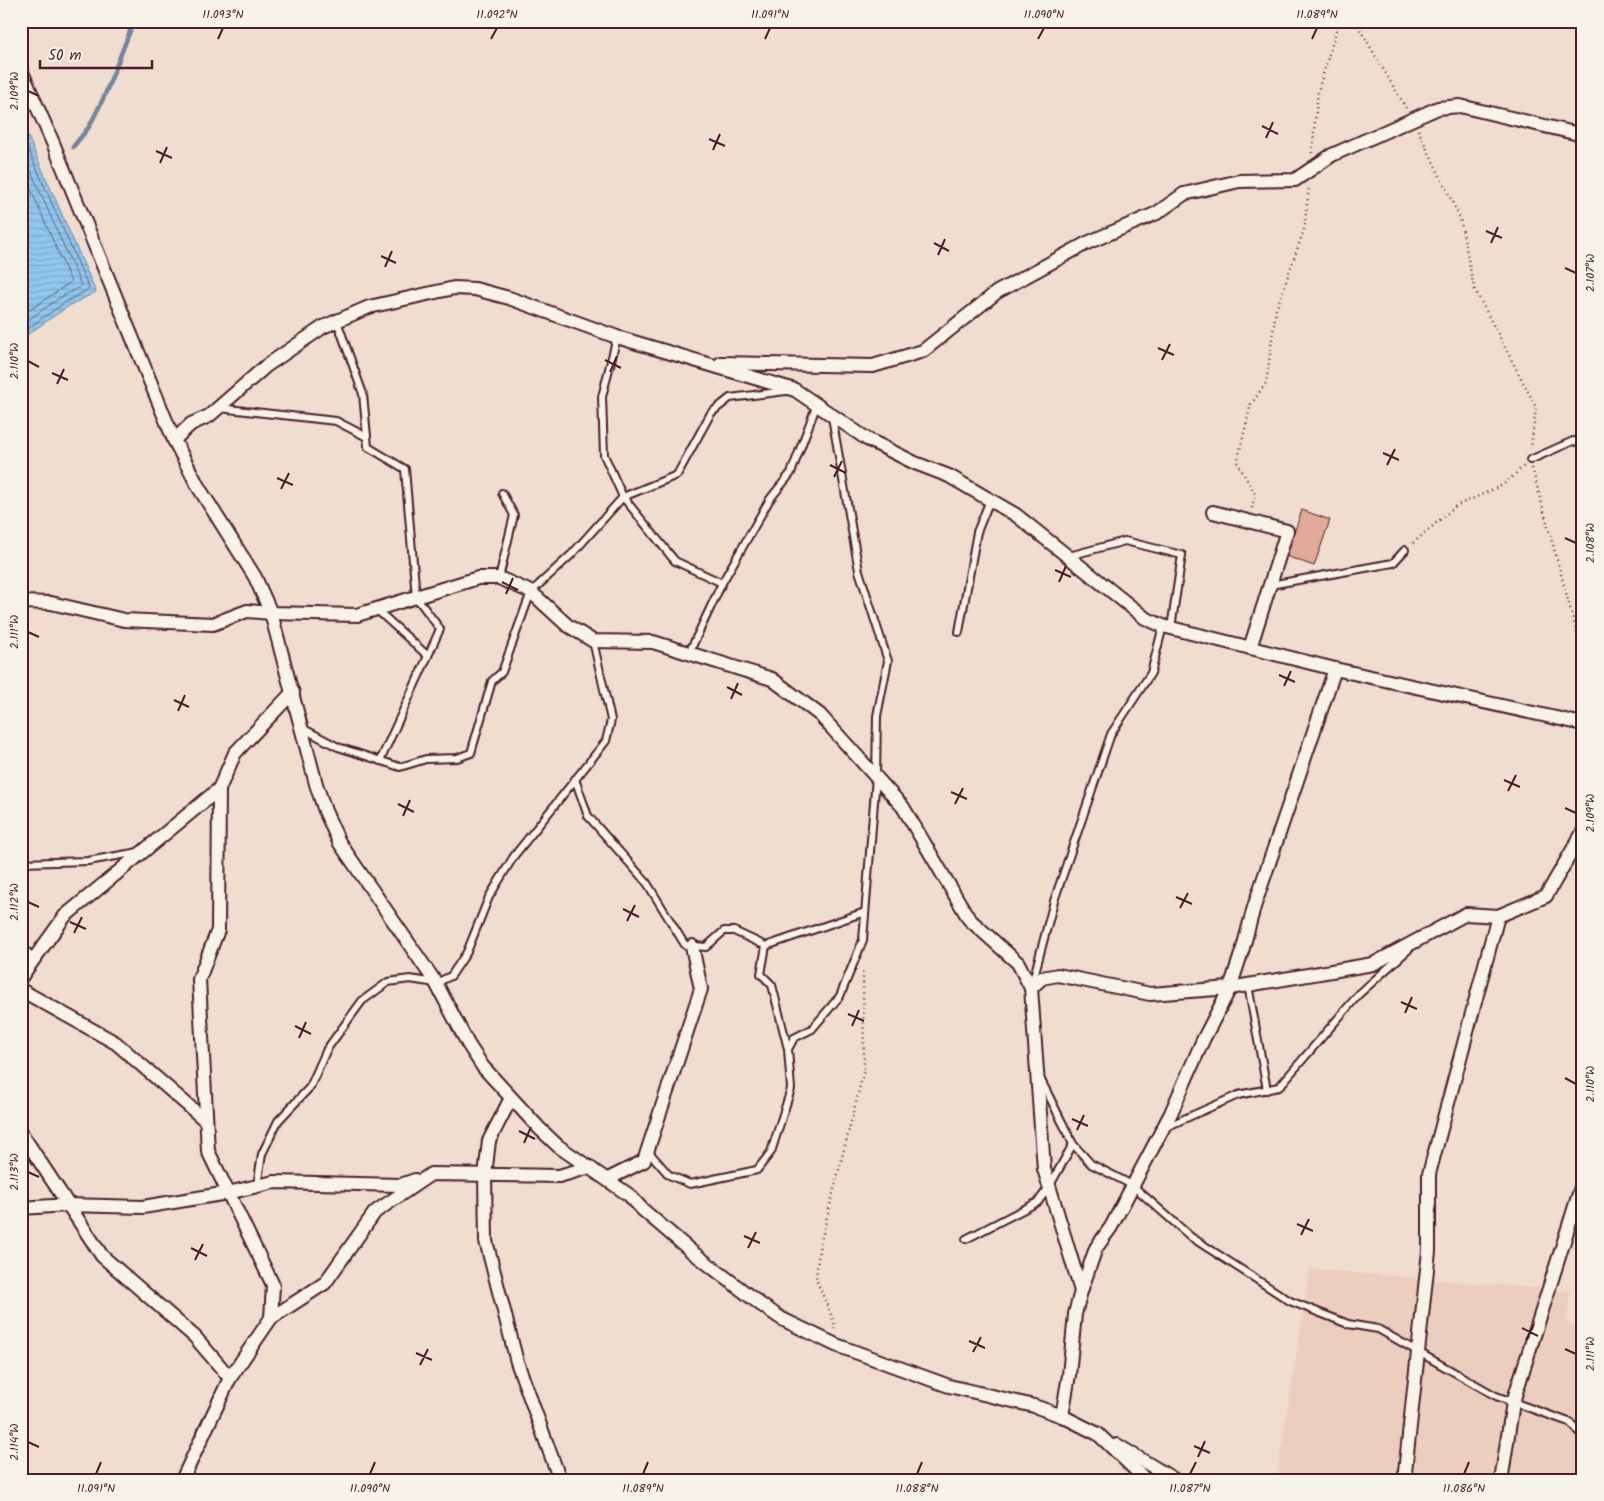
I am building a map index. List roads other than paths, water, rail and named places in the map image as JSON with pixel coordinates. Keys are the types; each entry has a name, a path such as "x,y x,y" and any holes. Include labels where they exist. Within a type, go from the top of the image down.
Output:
{"street":[{"path":"21,70 53,143 174,440 199,488 255,577 271,613 319,793 339,842 436,983 468,1044 483,1067 558,1146 629,1194 643,1210 691,1251 782,1319 836,1345 948,1386 1034,1406 1062,1416 1098,1434 1175,1480"},
{"path":"701,363 873,366 923,351 997,292 1087,243 1157,213 1184,194 1239,181 1295,180 1332,155 1438,108 1460,106 1583,135"},
{"path":"174,440 191,424 209,416 219,408 266,366 323,327 369,307 454,288 475,289 509,298 617,337 795,390 867,439 915,463 949,476 1016,516 1145,618 1167,627 1335,669 1583,724"},
{"path":"1213,512 1287,531 1250,648"},
{"path":"21,602 50,603 124,620 213,624 247,611 357,615 478,578 500,578 531,592 566,625 593,641 653,642 772,679 820,715 903,807 969,919 1018,962 1031,988 1044,1169 1081,1291"},
{"path":"1062,1416 1069,1375 1075,1314 1096,1248 1111,1226 1162,1129 1203,1040 1230,988 1260,888 1335,669"},
{"path":"271,1318 273,1285 208,1151 198,979 218,930 219,788 235,753 292,692"},
{"path":"21,977 65,916 219,788"},
{"path":"1031,988 1042,978 1058,975 1150,994 1230,988 1373,964 1466,914 1498,916 1546,896 1583,832"},
{"path":"1408,1480 1405,1472 1429,1251 1429,1174 1498,916"},
{"path":"608,1179 644,1161 701,989 692,946"},
{"path":"21,990 116,1043 206,1121"},
{"path":"511,1098 488,1141 486,1241 518,1362 560,1480"},
{"path":"21,1133 102,1256 195,1337 230,1378"},
{"path":"21,1208 68,1205 143,1207 274,1182 401,1185 431,1174 559,1176 590,1167"},
{"path":"182,1480 230,1378 271,1318 325,1283 375,1212 431,1174"},
{"path":"1500,1480 1513,1402 1583,1181"},
{"path":"1098,1434 1146,1480"}],"lane":[{"path":"337,321 363,394 368,447 405,469 416,597 440,629 380,761"},
{"path":"617,337 602,397 604,455 623,497 675,561 722,583"},
{"path":"302,728 338,747 400,767 426,759 457,758 471,752 492,681 502,672 531,592 572,554 623,497 677,475 711,413 730,398 795,390"},
{"path":"689,653 722,583 770,499 791,473 817,404"},
{"path":"219,408 336,421 367,436"},
{"path":"788,1050 794,1038 812,1029 840,996 863,940 876,778 877,716 888,661 859,571 832,415"},
{"path":"1530,460 1573,441 1583,443"},
{"path":"500,578 514,515 502,492"},
{"path":"959,632 976,532 990,500"},
{"path":"1031,988 1054,900 1110,734 1151,673 1167,627 1182,555 1125,541 1067,556"},
{"path":"1270,585 1393,563 1405,550"},
{"path":"376,609 428,656"},
{"path":"258,1186 262,1154 278,1121 310,1087 327,1049 362,1001 388,982 410,979 436,983 451,976 467,952 489,897 514,856 606,741 611,720 593,641"},
{"path":"576,780 588,816 647,883 685,945 706,947 724,931 734,931 766,946 865,912"},
{"path":"21,863 88,862 145,850"},
{"path":"1162,1129 1238,1095 1279,1087 1359,994 1422,938"},
{"path":"21,946 35,959"},
{"path":"647,1150 669,1175 690,1184 757,1170 771,1152 791,1089 788,1050 772,984 761,974 766,946"},
{"path":"1248,985 1267,1090"},
{"path":"1037,1072 1073,1144 1091,1164 1132,1185 1190,1236 1290,1301 1348,1324 1378,1329 1496,1396 1570,1422 1583,1435"},
{"path":"966,1239 1038,1202 1049,1187 1073,1144"}],"water":[{"path":"21,121 96,292 67,307 21,339"}],"waterway":[{"path":"73,147 89,127 104,97 134,21"}]}
